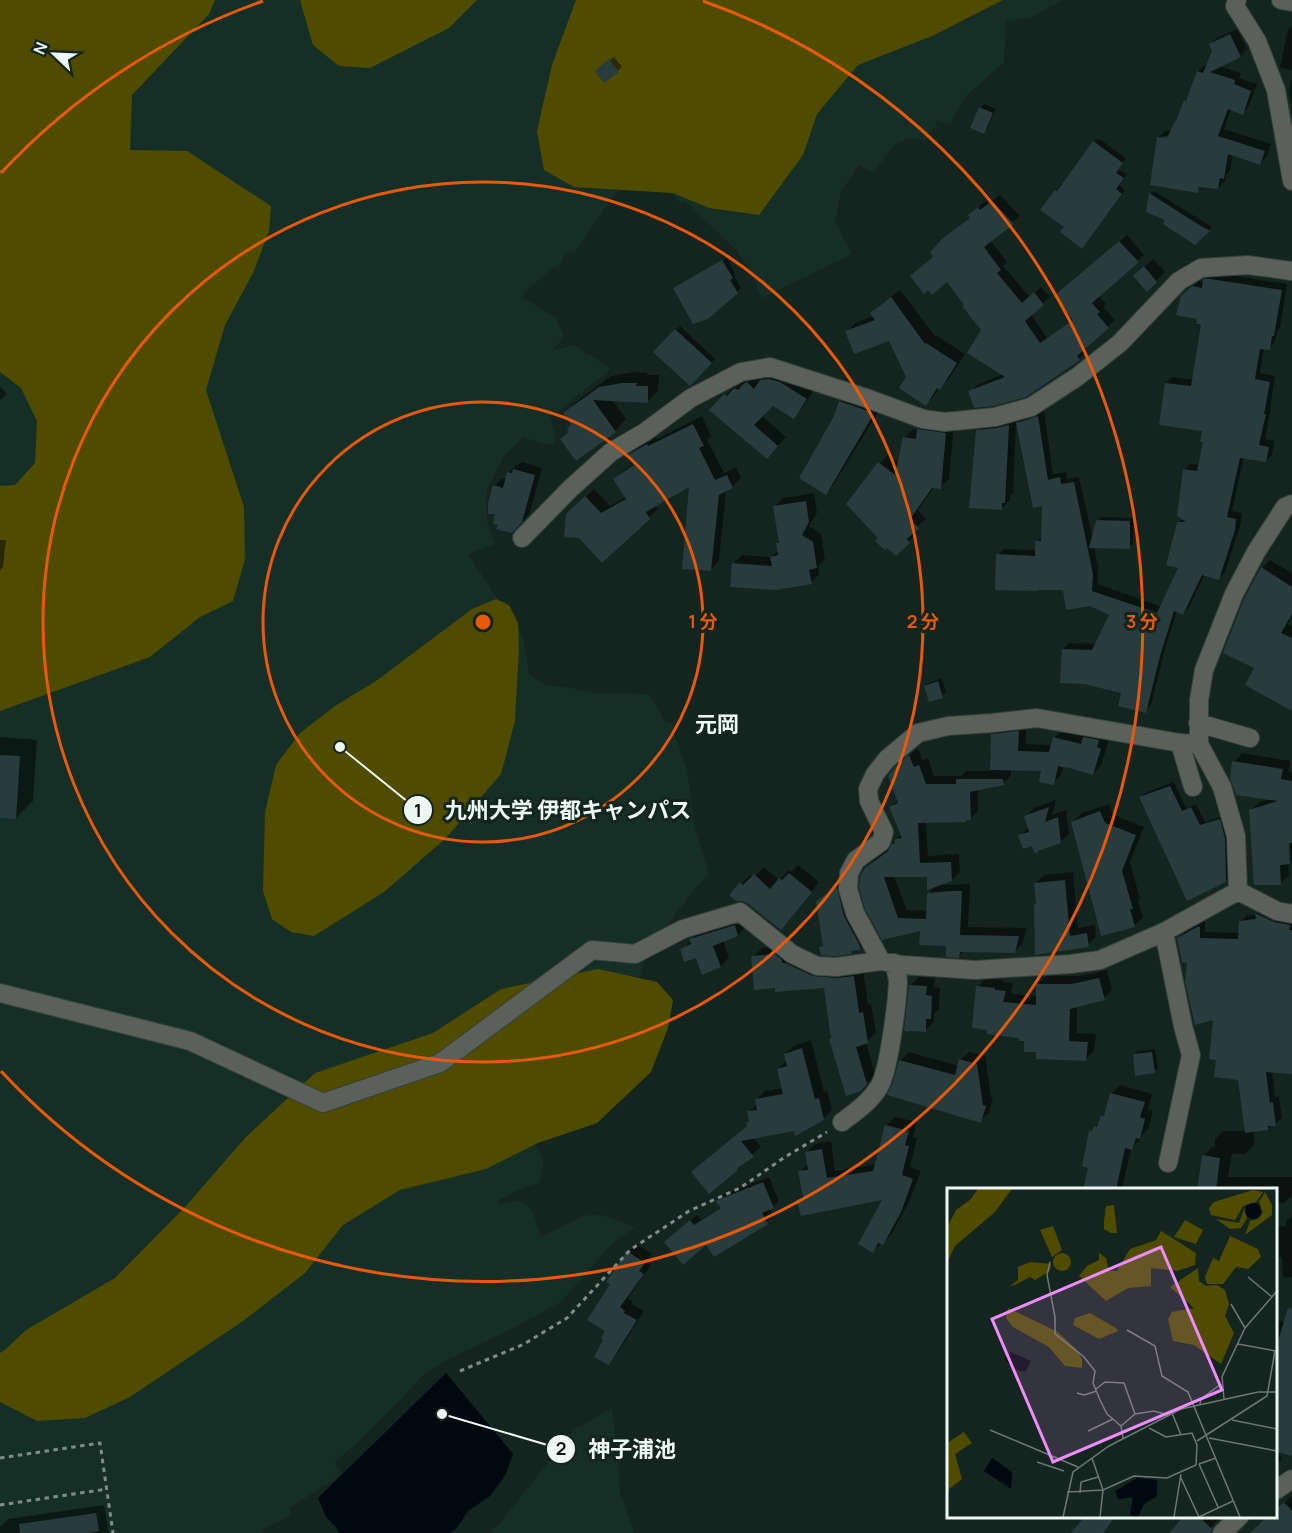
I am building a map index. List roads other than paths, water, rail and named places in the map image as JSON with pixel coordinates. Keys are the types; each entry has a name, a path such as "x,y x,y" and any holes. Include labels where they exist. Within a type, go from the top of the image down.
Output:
{"street":[{"path":"1237,0 1235,6 1257,41 1276,90 1292,181"},
{"path":"1281,0 1292,2"},
{"path":"522,538 571,488 611,452 645,432 691,398 741,372 770,366 923,419 945,422 996,417 1031,407 1077,378 1120,343 1179,281 1201,268 1248,265 1292,271"},
{"path":"1238,891 1236,836 1222,787 1199,744 1199,700 1204,670 1234,594 1256,552 1285,507 1292,504"},
{"path":"842,1122 865,1104 879,1087 885,1075 894,1019 898,979 855,913 848,889 849,873 856,860 881,842 884,832 870,801 868,789 875,774 887,759 918,733 948,726 1037,718 1180,743 1199,744"},
{"path":"1198,723 1250,738"},
{"path":"1180,743 1193,787"},
{"path":"1238,891 1277,911 1292,914"},
{"path":"0,993 189,1041 322,1103 440,1062 592,950 635,954 683,929 740,912 792,954 817,966 836,967 887,962 975,970 1100,960 1164,932 1238,891"},
{"path":"1164,932 1191,1055 1168,1163"},
{"path":"1277,1489 1292,1479"},
{"path":"1222,1533 1238,1518"}],"place":[{"name":"九州大学 伊都キャンパス","path":"340,747"},
{"name":"神子浦池","path":"442,1414"}],"district":[{"name":"元岡","path":"717,724"}]}
